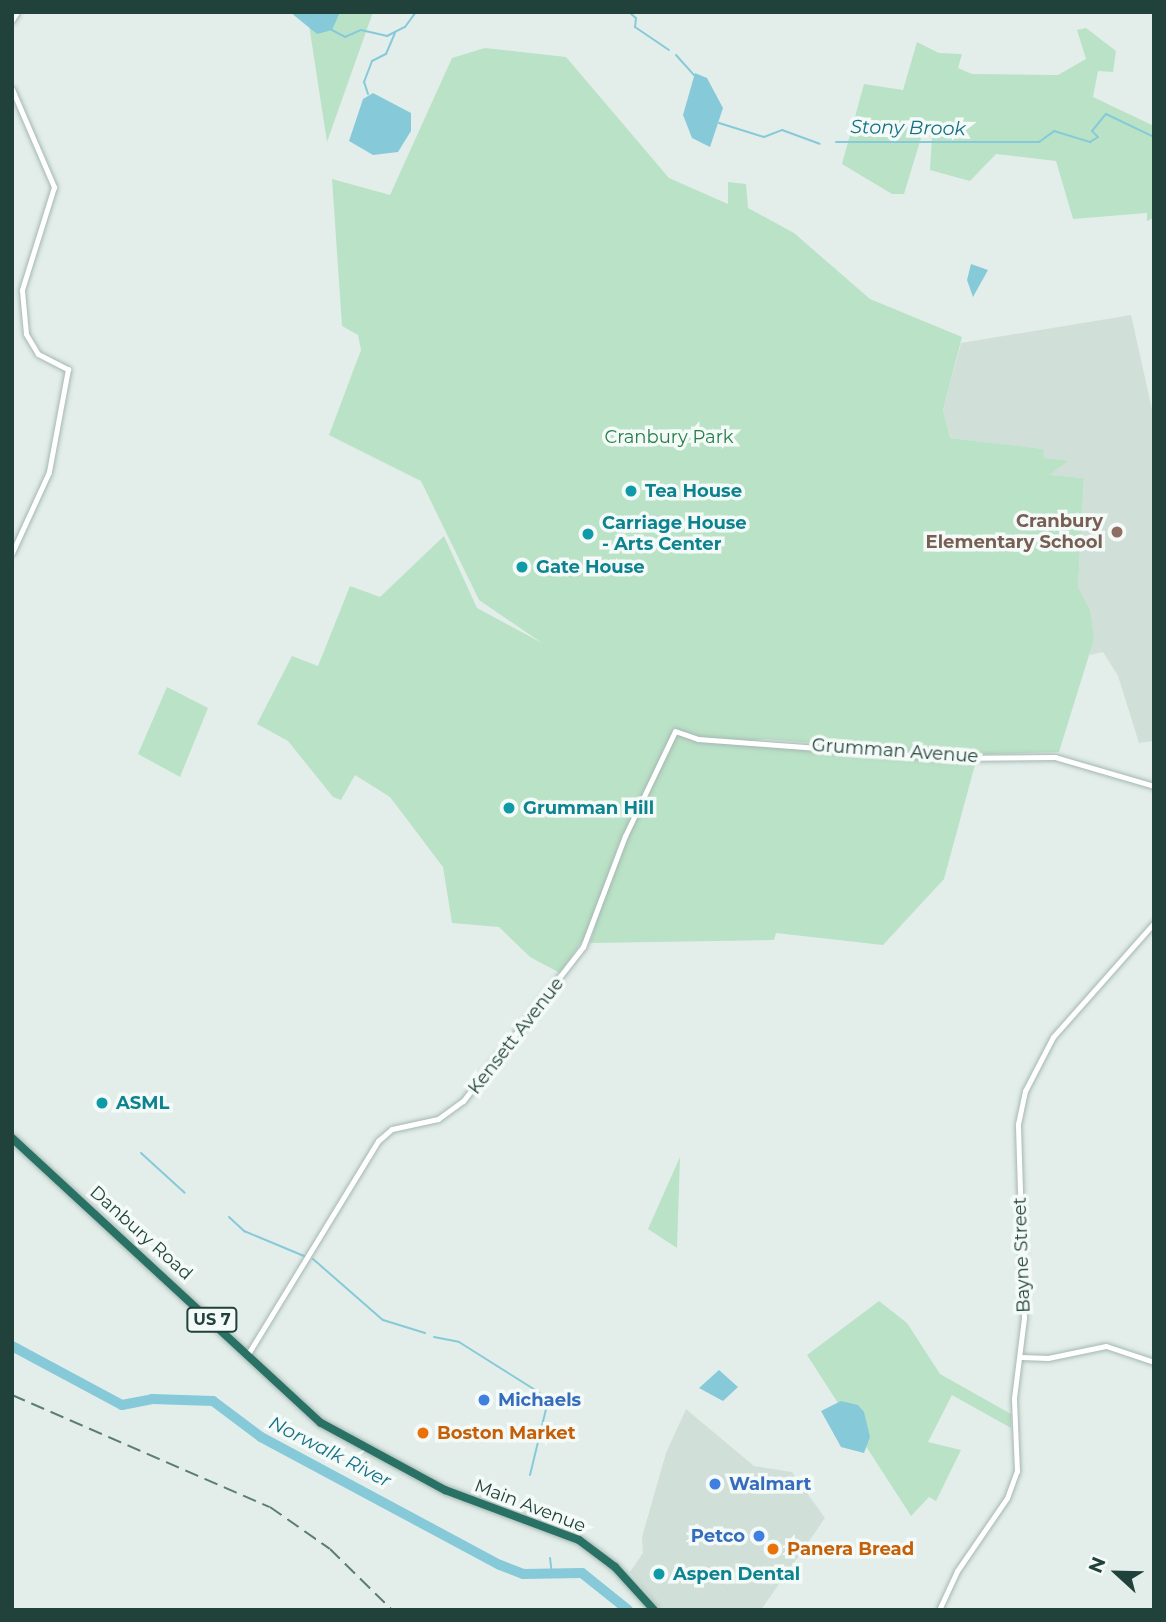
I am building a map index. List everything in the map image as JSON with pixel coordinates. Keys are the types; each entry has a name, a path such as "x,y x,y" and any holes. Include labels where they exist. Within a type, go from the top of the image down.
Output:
{"highway":[{"name":"Danbury Road","path":"12,1138 321,1423 414,1476"},
{"name":"Main Avenue","path":"414,1476 579,1540 615,1567 654,1610"}],"street":[{"path":"12,20 17,12"},
{"path":"12,89 54,187 22,290 26,334 38,354 68,369 49,472 12,553"},
{"name":"Grumman Avenue","path":"675,731 698,738 951,758 1055,757 1154,786"},
{"name":"Kensett Avenue","path":"248,1354 377,1141 392,1129 438,1119 463,1101 576,958 675,731"},
{"name":"Bayne Street","path":"939,1610 1016,1476 1014,1398 1021,1357 1018,1124 1025,1091 1053,1037 1154,923"},
{"path":"1021,1357 1048,1358 1105,1346 1154,1362"}],"shaded area":[{"name":"Cranbury Elementary School","path":"1131,315 1154,418 1154,741 1139,743 1118,676 1103,652 1090,655 1090,610 1078,587 1084,478 1047,475 1042,449 950,438 943,410 961,343"},
{"path":"686,1409 754,1466 792,1472 825,1518 761,1610 661,1610 630,1572 643,1553 642,1537 666,1453"}],"green space":[{"path":"307,12 373,12 327,142"},
{"path":"1086,28 1116,51 1113,72 1098,71 1093,97 1154,126 1154,218 1147,221 1147,213 1073,219 1056,161 996,154 970,181 930,170 932,136 921,138 904,194 892,194 842,164 864,84 903,90 917,42 939,53 962,54 958,68 972,74 1058,75 1086,59 1077,30"},
{"name":"Cranbury Park","path":"485,48 566,57 669,178 728,204 728,182 746,184 748,208 794,233 870,299 962,337 943,410 950,438 1043,449 1044,458 1068,461 1049,475 1084,478 1078,587 1090,610 1094,639 1059,752 958,755 764,739 742,742 976,761 944,879 883,945 776,933 774,940 590,943 623,833 585,937 560,973 530,957 499,927 452,923 443,867 390,797 355,775 341,800 333,797 288,741 257,724 292,656 318,666 350,586 380,597 444,536 477,608 542,643 479,600 421,481 329,435 361,350 358,335 342,326 332,179 390,195 452,58"},
{"path":"167,687 208,708 180,777 138,754"},
{"path":"680,1157 677,1248 648,1229"},
{"path":"879,1301 907,1323 940,1374 1011,1414 1011,1428 952,1395 928,1442 961,1450 936,1501 929,1497 911,1516 807,1355"}],"water":[{"path":"290,12 340,12 332,30 317,34"},
{"path":"695,73 707,78 723,108 710,147 692,138 683,115"},
{"path":"373,93 411,113 411,131 398,152 373,155 349,141 363,99"},
{"path":"971,264 988,270 973,297 967,280"},
{"path":"719,1370 738,1387 723,1401 699,1388"},
{"path":"841,1401 858,1405 864,1412 870,1437 864,1453 841,1447 821,1411"}],"waterway":[{"name":"Stony Brook","path":"330,29 345,37 361,30 387,36 405,27 416,12"},
{"name":"Stony Brook","path":"629,12 636,18 635,27 669,50"},
{"path":"368,94 364,82 372,61 386,54 395,33"},
{"name":"Stony Brook","path":"676,55 694,75"},
{"name":"Stony Brook","path":"836,142 1039,142 1054,131 1090,142 1098,137 1092,131 1106,114 1154,137"},
{"name":"Stony Brook","path":"719,123 764,137 782,130 820,144"},
{"path":"141,1153 185,1193"},
{"path":"229,1217 244,1231 304,1256"},
{"path":"313,1259 383,1320 425,1333"},
{"path":"434,1337 459,1342 543,1395 546,1409 530,1475"},
{"name":"Norwalk River","path":"12,1346 122,1405 152,1399 213,1401 261,1437 500,1565 523,1574 582,1573 628,1610"},
{"path":"550,1558 552,1574"}],"railway":[{"path":"12,1395 270,1507 330,1549 392,1610"}],"place":[{"name":"Tea House","path":"631,491"},
{"name":"Cranbury Elementary School","path":"1117,532"},
{"name":"Carriage House - Arts Center","path":"588,534"},
{"name":"Gate House","path":"522,567"},
{"name":"Grumman Hill","path":"509,808"},
{"name":"ASML","path":"102,1103"},
{"name":"Michaels","path":"484,1400"},
{"name":"Boston Market","path":"423,1433"},
{"name":"Walmart","path":"715,1484"},
{"name":"Petco","path":"759,1536"},
{"name":"Panera Bread","path":"773,1549"},
{"name":"Aspen Dental","path":"659,1574"}]}
